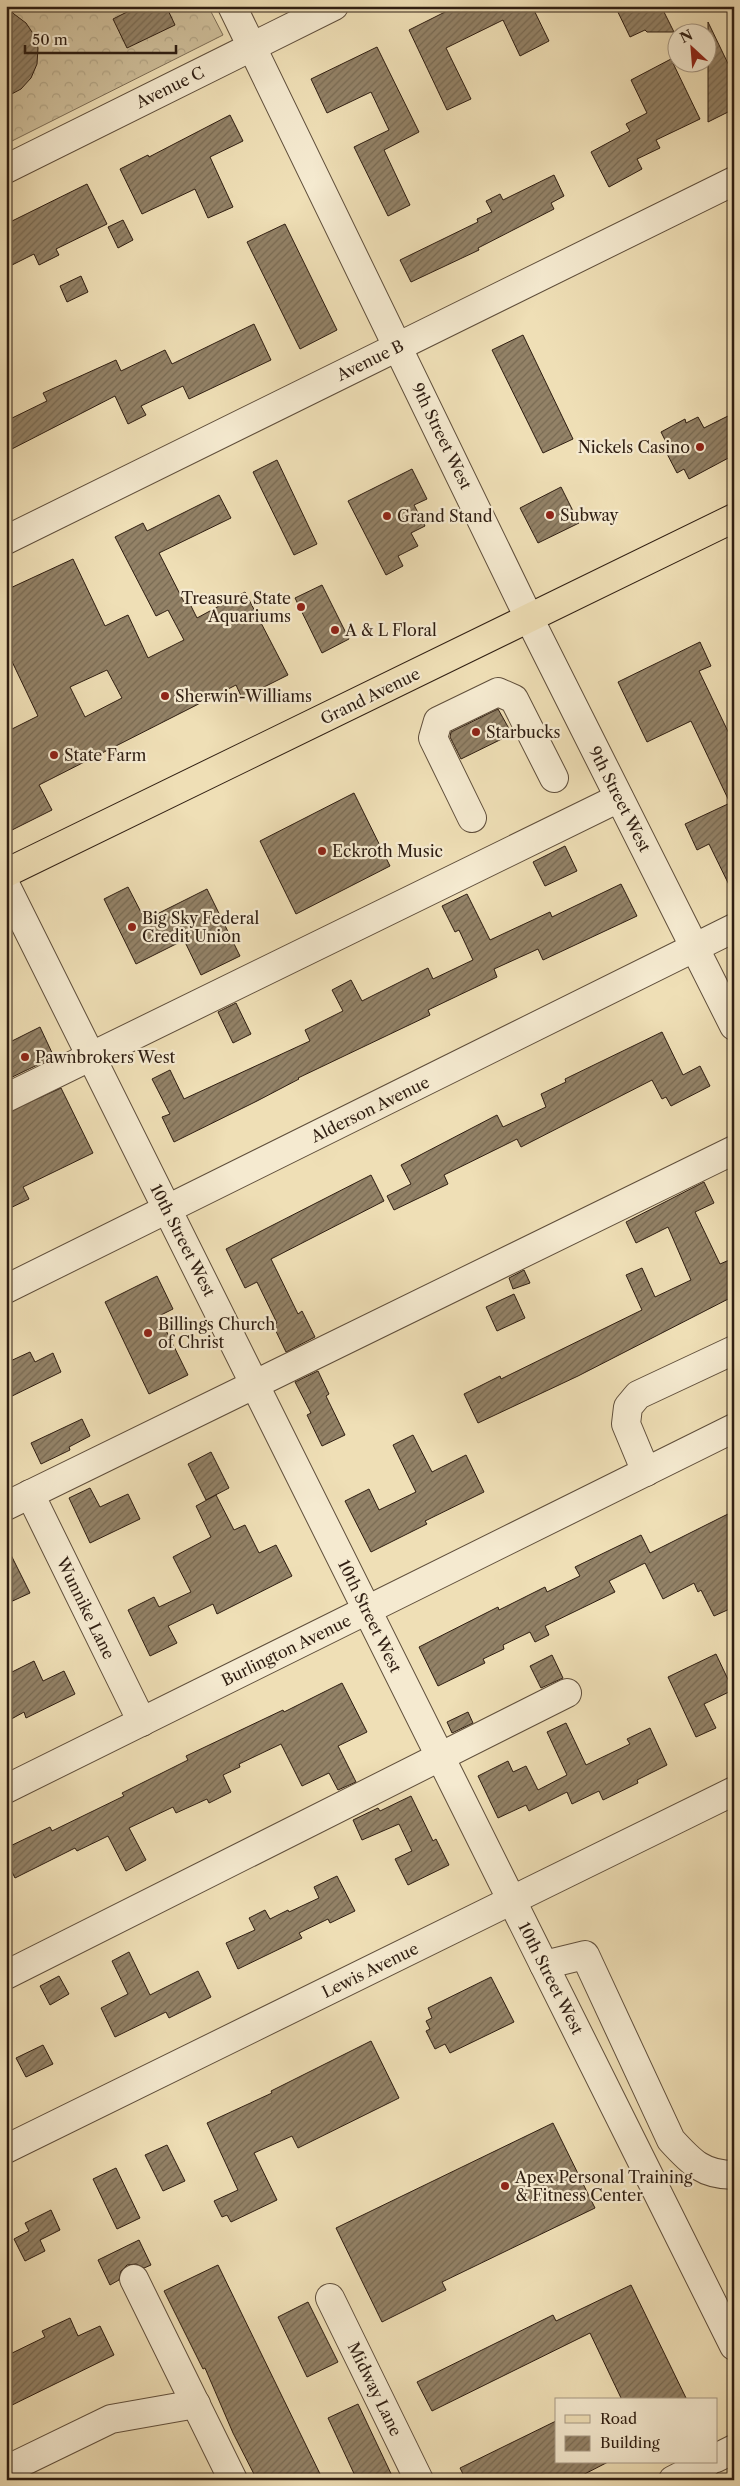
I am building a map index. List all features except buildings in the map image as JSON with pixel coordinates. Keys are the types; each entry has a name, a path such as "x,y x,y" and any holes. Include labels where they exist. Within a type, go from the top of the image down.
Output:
{"main road":[{"name":"Grand Avenue","path":"6,873 734,518"}],"street":[{"name":"9th Street West","path":"232,6 529,618 734,1026"},
{"name":"Avenue C","path":"6,168 334,6"},
{"name":"Avenue B","path":"6,540 734,181"},
{"path":"472,818 433,738 438,721 498,692 514,699 554,778"},
{"path":"6,1098 619,798"},
{"name":"10th Street West","path":"6,886 734,2346"},
{"name":"Alderson Avenue","path":"6,1289 734,928"},
{"path":"18,1500 734,1150"},
{"path":"646,1472 626,1424 628,1407 638,1395 734,1350"},
{"name":"Burlington Avenue","path":"6,1789 734,1428"},
{"name":"Wunnike Lane","path":"18,1500 142,1722"},
{"path":"6,1975 567,1693"},
{"name":"Lewis Avenue","path":"6,2149 734,1791"},
{"path":"544,1965 585,1955 671,2140 689,2159 713,2174 734,2175"},
{"path":"134,2279 234,2480"},
{"name":"Midway Lane","path":"330,2298 419,2480"},
{"path":"6,2470 111,2419 196,2404"},
{"path":"718,2457 734,2449"},
{"path":"673,2480 704,2464"}],"green space":[{"path":"6,6 208,6 223,35 6,144"}],"place":[{"name":"Nickels Casino","path":"700,447"},
{"name":"Subway","path":"550,515"},
{"name":"Grand Stand","path":"387,516"},
{"name":"Treasure State Aquariums","path":"301,607"},
{"name":"A & L Floral","path":"335,630"},
{"name":"Sherwin-Williams","path":"165,696"},
{"name":"Starbucks","path":"476,732"},
{"name":"State Farm","path":"54,755"},
{"name":"Eckroth Music","path":"322,851"},
{"name":"Big Sky Federal Credit Union","path":"132,927"},
{"name":"Pawnbrokers West","path":"25,1057"},
{"name":"Billings Church of Christ","path":"148,1333"},
{"name":"Apex Personal Training & Fitness Center","path":"505,2186"}]}
